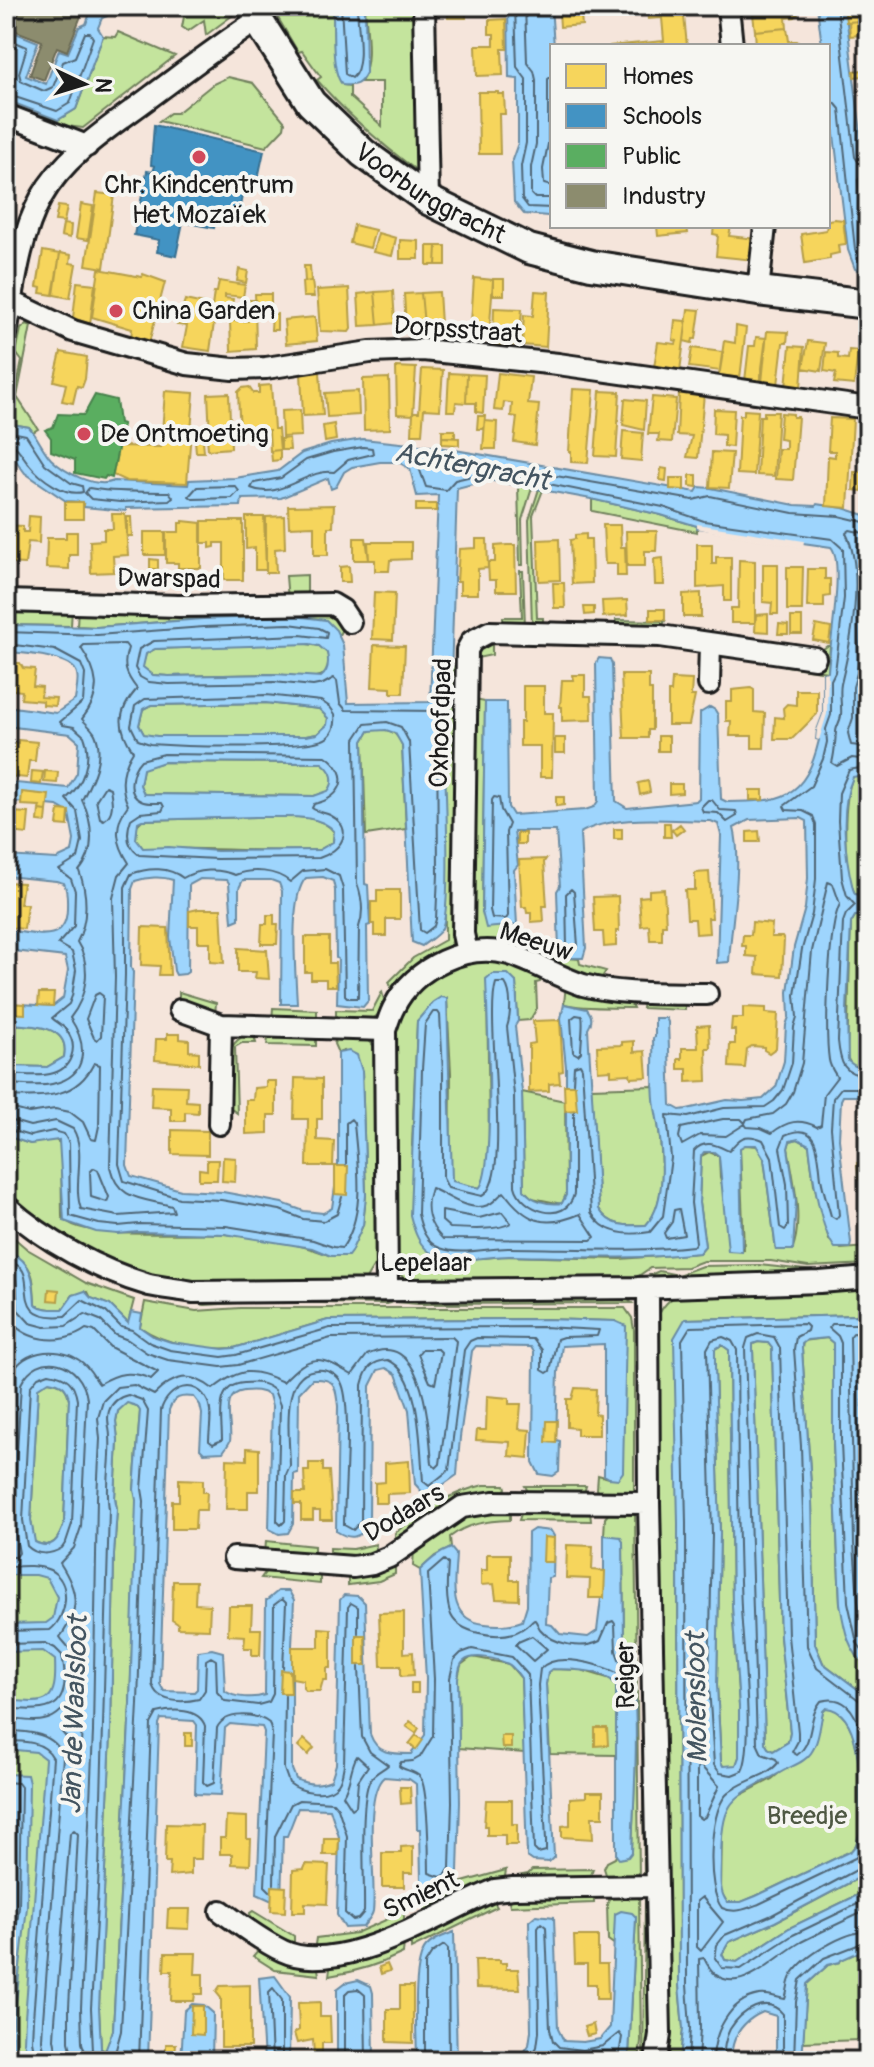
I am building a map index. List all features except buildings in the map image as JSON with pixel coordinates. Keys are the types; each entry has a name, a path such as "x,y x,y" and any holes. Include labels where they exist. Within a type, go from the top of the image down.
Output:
{"street":[{"path":"424,6 428,200"},
{"path":"728,6 732,44"},
{"path":"6,334 9,301 26,235 40,199 60,172 87,146 229,39 256,13"},
{"name":"Voorburggracht","path":"256,13 311,103 363,153 428,200 529,249 591,265 758,291 868,304"},
{"path":"6,115 87,146"},
{"path":"758,291 765,228"},
{"name":"Dorpsstraat","path":"9,301 73,331 187,364 233,369 266,368 370,352 423,350 558,364 868,408"},
{"name":"Dwarspad","path":"6,601 179,606 332,604 342,610 350,622"},
{"name":"Oxhoofdpad","path":"467,952 463,934 467,650 472,641 489,632 660,636 815,658"},
{"path":"709,684 710,643"},
{"name":"Meeuw","path":"387,1289 385,1030 395,1005 408,989 433,967 467,952 488,951 508,954 586,986 707,994"},
{"path":"180,1010 221,1025 385,1030"},
{"path":"219,1124 221,1025"},
{"name":"Lepelaar","path":"6,1206 90,1262 150,1285 193,1292 648,1288 868,1278"},
{"name":"Reiger","path":"648,1288 649,1503 660,2034 656,2061"},
{"name":"Dodaars","path":"234,1558 353,1567 389,1557 462,1507 494,1502 649,1503"},
{"name":"Smient","path":"221,1911 286,1953 323,1957 353,1953 382,1942 495,1890 656,1886"}],"green space":[{"path":"186,6 235,6 233,15 206,35 204,20 188,31 182,27"},
{"path":"271,6 333,6 334,49 343,85 350,86 350,97 382,126 382,82 361,82 368,55 365,6 419,6 422,165 417,171 364,128 317,80 321,77 302,51 298,52"},
{"path":"118,32 175,56 83,128 41,123 44,115 58,120 76,109 103,36 115,37"},
{"path":"228,77 253,83 285,122 284,128 266,147 159,121 170,113 177,113 213,84"},
{"path":"27,324 31,326 17,397 38,429 33,432 29,427 6,423 6,406 12,410 22,361 16,353 21,329"},
{"path":"518,485 532,488 522,520 523,565 520,565"},
{"path":"539,489 543,490 533,516 537,618 543,618 543,624 532,626 529,520"},
{"path":"592,499 697,526 697,532 592,511"},
{"path":"520,571 523,571 525,626 503,623 503,617 522,617"},
{"path":"307,575 304,600 288,600 286,576"},
{"path":"6,605 72,608 71,626 6,625"},
{"path":"78,608 100,609 100,616 146,611 146,616 179,616 200,610 200,619 77,626"},
{"path":"310,609 333,612 344,625 339,635 325,620 309,619"},
{"path":"616,620 665,621 660,630 616,626"},
{"path":"492,638 492,655 477,658 475,700 485,702 482,912 501,927 502,933 533,944 528,954 479,944 471,935 475,651"},
{"path":"301,643 326,650 329,659 326,674 312,678 275,674 169,676 153,675 142,667 146,654 155,649"},
{"path":"830,646 828,672 785,666 785,663 818,653"},
{"path":"450,666 459,666 456,705 455,937 446,952 398,991 392,990 389,982 413,958 445,940 444,719 449,714"},
{"path":"266,703 319,709 328,718 327,725 317,734 306,736 157,736 144,735 139,725 143,709 151,705"},
{"path":"374,729 391,732 402,745 406,829 366,835 363,741"},
{"path":"164,762 322,763 331,772 333,780 328,792 314,796 143,794 140,785 143,768"},
{"path":"853,776 859,776 863,785 868,814 868,890 861,895 855,894 851,883 846,852 847,802"},
{"path":"298,817 319,821 334,832 333,842 319,850 253,850 143,848 136,839 137,825 142,820"},
{"path":"855,916 868,916 868,1068 851,1065 847,1057 851,923"},
{"path":"543,947 557,954 559,951 567,958 579,959 580,964 606,971 599,982 546,962"},
{"path":"494,956 540,973 540,982 536,983 537,1008 530,1020 518,1021 516,982 487,979 489,1139 488,1165 481,1188 456,1183 450,1178 451,1073 447,998 417,1021 412,1146 485,1258 620,1259 699,1253 705,1246 699,1203 701,1156 709,1152 719,1156 720,1178 744,1251 740,1148 745,1145 758,1146 764,1158 776,1250 792,1250 797,1213 788,1148 790,1141 798,1139 809,1145 814,1184 829,1240 841,1249 868,1247 868,1264 808,1267 771,1261 703,1261 687,1267 650,1268 634,1279 406,1281 395,1268 392,1027 409,994 443,967"},
{"path":"566,984 627,995 633,1008 564,1004"},
{"path":"179,992 216,1003 215,1015 179,1003"},
{"path":"382,992 386,1007 371,1021 336,1023 336,1010 372,1011"},
{"path":"644,996 685,1002 685,1010 642,1008"},
{"path":"273,1008 317,1010 317,1022 272,1021"},
{"path":"6,1024 36,1026 55,1032 64,1046 64,1057 47,1067 6,1066"},
{"path":"253,1032 256,1043 242,1043 235,1047 237,1113 227,1106 227,1062 234,1044"},
{"path":"269,1032 316,1034 316,1046 267,1045"},
{"path":"337,1036 366,1037 379,1052 380,1256 366,1279 359,1282 235,1284 162,1278 120,1266 78,1247 6,1194 6,1136 30,1144 54,1139 61,1144 62,1217 72,1225 112,1233 207,1233 250,1237 292,1244 331,1256 354,1244 363,1225 366,1195 362,1071 344,1051 338,1053 334,1044"},
{"path":"654,1086 662,1158 660,1196 655,1212 646,1225 619,1224 608,1219 599,1209 591,1088"},
{"path":"522,1092 565,1101 566,1194 562,1204 532,1198 524,1190"},
{"path":"6,1231 27,1249 86,1283 134,1300 128,1323 110,1305 91,1298 88,1292 73,1295 63,1309 35,1304 32,1274 24,1263 10,1253 9,1281 6,1280"},
{"path":"759,1265 822,1272 641,1279 659,1271 678,1275 702,1266"},
{"path":"868,1285 868,1310 864,1310 862,1315 686,1319 678,1523 679,1985 683,2028 680,2061 663,2061 655,1324 664,1307 678,1295"},
{"path":"624,1297 632,1303 418,1304 397,1302 395,1299"},
{"path":"392,1300 387,1304 192,1303 193,1301"},
{"path":"145,1302 196,1311 240,1308 625,1308 632,1318 634,1330 634,1495 603,1498 597,1489 598,1475 609,1478 615,1321 328,1320 234,1348 209,1348 173,1342 140,1327"},
{"path":"827,1338 833,1343 833,1443 840,1603 862,1663 868,1667 868,1697 823,1663 815,1644 812,1501 802,1349 803,1341"},
{"path":"768,1343 772,1348 780,1637 790,1732 788,1742 773,1751 765,1743 753,1349 753,1344"},
{"path":"722,1345 729,1350 732,1605 739,1706 739,1757 736,1766 723,1766 721,1762 717,1685 720,1533 715,1349"},
{"path":"48,1381 63,1386 69,1399 64,1523 54,1542 46,1545 34,1542 31,1520 38,1388"},
{"path":"127,1402 140,1410 134,1490 137,1500 113,2030 105,2051 101,2049 99,2008 111,1732 117,1509 116,1421 118,1411"},
{"path":"484,1485 505,1485 506,1488 500,1497 395,1548 395,1533 416,1517 436,1503"},
{"path":"525,1486 586,1486 584,1493 531,1497"},
{"path":"484,1508 510,1512 510,1520 486,1522 464,1529 450,1537 451,1548 435,1556 420,1570 413,1566 414,1548 446,1523"},
{"path":"523,1508 590,1512 591,1521 519,1520"},
{"path":"611,1511 635,1511 639,1878 608,1881 604,1868 607,1862 616,1855 619,1858 632,1852 636,1747 634,1690 624,1649 623,1542 604,1535 605,1518"},
{"path":"640,1514 647,1871 644,1875"},
{"path":"266,1541 314,1546 314,1559 265,1554"},
{"path":"376,1544 375,1557 330,1560 330,1548 353,1549"},
{"path":"390,1563 395,1567 395,1574 379,1581 348,1585 348,1572"},
{"path":"270,1566 320,1574 320,1584 261,1578"},
{"path":"6,1568 67,1569 48,2061 6,2061"},
{"path":"472,1657 509,1664 521,1678 524,1753 459,1748 458,1678 461,1665"},
{"path":"552,1669 581,1670 611,1679 616,1685 616,1755 550,1754 546,1684 548,1672"},
{"name":"Breedje","path":"826,1707 839,1713 849,1725 855,1741 860,1800 860,1832 856,1845 851,1851 756,1896 742,1902 727,1902 721,1892 722,1826 726,1810 735,1798 772,1779 816,1742"},
{"path":"593,1869 589,1882 521,1882 518,1876 532,1870"},
{"path":"506,1870 504,1883 426,1914 423,1902 459,1883"},
{"path":"868,1873 868,1890 789,1928 737,1962 725,1960 722,1954 729,1942 775,1922"},
{"path":"594,1892 594,1903 510,1906 509,1901 514,1893"},
{"path":"613,1892 639,1896 639,2061 622,2061 629,2055 636,1917 616,1914 615,1945 608,1940 607,1904"},
{"path":"491,1897 497,1907 411,1949 411,1939"},
{"path":"645,1900 651,2035 648,2061 643,2061"},
{"path":"253,1911 294,1936 294,1949 252,1925 250,1913"},
{"path":"404,1912 404,1924 365,1944 314,1951 316,1938 356,1933"},
{"path":"404,1943 403,1953 394,1957 367,1968 329,1976 331,1961"},
{"path":"868,1948 868,2061 862,2061 861,2040 803,2042 807,1984 828,1965"},
{"path":"259,1949 317,1962 319,1975 275,1970 253,1956"}],"water":[{"path":"87,6 110,6 98,28 103,36 76,109 58,120 6,100 6,29 38,42 26,76 46,84 59,50 68,53 79,27 86,24 90,13"},
{"path":"333,6 365,6 366,73 354,85 343,85 336,70"},
{"path":"508,6 551,6 554,44 550,44 548,216 524,214 514,202 512,160 518,143 518,79 509,78"},
{"path":"817,6 845,7 868,188 867,274 855,269 848,250 830,102 830,44 822,44"},
{"name":"Achtergracht","path":"6,423 29,427 51,459 80,478 98,483 188,485 189,480 235,478 278,471 302,453 363,439 438,447 696,492 699,487 711,488 795,505 817,504 868,516 868,838 864,785 858,776 853,777 849,789 845,817 853,889 855,894 861,895 868,890 868,916 855,916 851,923 847,1009 848,1061 855,1066 868,1068 868,1096 843,1096 839,1139 850,1248 835,1248 829,1239 817,1199 809,1145 798,1139 790,1141 788,1148 796,1201 793,1250 776,1250 764,1158 756,1145 740,1148 742,1252 728,1251 719,1156 714,1152 704,1152 701,1156 699,1203 705,1246 699,1253 452,1259 429,1252 418,1238 410,1215 417,1021 433,1002 441,997 447,998 452,1181 479,1188 484,1176 489,1124 486,979 492,974 508,974 516,982 518,1021 515,1026 522,1092 524,1190 536,1199 551,1203 562,1203 566,1195 566,1067 561,1018 564,1004 587,1009 591,1019 588,1029 599,1209 613,1222 646,1225 658,1201 662,1171 653,1085 655,1018 666,1018 668,1022 671,1105 680,1110 727,1100 763,1099 776,1087 784,1061 794,947 805,908 807,821 801,818 749,820 734,828 737,876 729,962 717,963 721,835 718,824 711,821 626,820 580,833 586,948 583,958 567,958 559,951 557,891 560,886 556,831 514,831 518,865 514,870 517,925 486,928 482,912 485,702 507,702 508,807 513,815 585,810 594,807 598,801 596,663 599,658 610,659 612,664 616,801 627,808 696,801 699,798 700,713 710,707 718,715 721,799 746,802 777,798 798,786 813,760 819,740 816,739 817,730 823,714 823,673 828,672 835,606 837,569 831,547 697,528 661,515 488,480 457,488 450,710 444,719 447,894 441,930 422,946 412,942 402,745 395,733 386,730 369,731 363,741 365,884 368,885 370,925 367,926 368,1001 363,1007 337,1004 338,959 333,881 323,877 306,878 300,887 294,938 297,1004 281,1004 282,891 279,883 243,880 239,888 239,919 232,922 227,880 200,879 189,885 188,972 176,975 170,937 173,880 149,878 135,881 132,889 133,972 127,1165 131,1176 181,1190 223,1192 282,1203 304,1211 323,1213 332,1208 338,1166 338,1053 349,1051 357,1055 362,1071 366,1195 363,1225 351,1252 348,1256 331,1256 312,1248 225,1234 96,1232 64,1221 59,1140 30,1144 6,1136 6,1066 47,1067 64,1057 64,1046 55,1032 46,1028 6,1024 6,1003 53,1006 63,998 68,970 65,957 6,950 6,930 54,933 65,921 67,893 64,883 6,876 6,856 57,859 72,852 74,840 69,813 57,806 6,801 6,782 68,788 77,773 79,742 70,734 6,726 6,706 56,713 75,700 78,677 74,668 57,659 6,652 6,625 97,627 294,616 326,620 336,630 343,645 348,703 430,702 438,495 417,496 410,469 398,462 380,462 352,467 331,489 328,478 281,498 242,499 241,506 126,508 126,511 84,507 83,502 66,501 25,473 6,447","holes":["310,644 319,646 327,653 328,663 321,677 275,674 153,675 143,667 146,654 155,649","266,703 319,709 328,718 327,725 317,734 306,736 157,736 144,734 139,725 143,709 151,705","164,762 322,763 332,780 328,791 314,796 144,794 140,785 143,769","298,817 319,821 334,831 333,842 319,850 143,848 136,839 138,822"]},
{"name":"Jan de Waalsloot","path":"10,1252 28,1267 33,1280 35,1304 38,1306 63,1309 73,1295 85,1291 91,1298 110,1305 128,1323 131,1312 142,1314 140,1327 153,1336 171,1342 223,1349 328,1320 615,1321 626,1326 623,1472 618,1479 604,1475 604,1344 562,1346 556,1440 560,1441 559,1472 553,1476 539,1474 533,1462 534,1352 531,1347 476,1346 472,1351 457,1475 429,1495 415,1484 409,1410 396,1374 386,1368 378,1370 370,1386 369,1524 362,1533 354,1536 336,1531 338,1406 333,1384 312,1379 299,1393 298,1473 294,1474 293,1524 288,1533 279,1534 269,1529 272,1406 269,1395 254,1391 236,1393 229,1404 230,1441 223,1452 204,1453 200,1449 202,1414 194,1397 175,1400 169,1410 160,1684 164,1691 194,1692 197,1689 198,1651 212,1649 223,1652 225,1691 244,1697 265,1695 266,1601 278,1591 289,1591 294,1600 292,1769 300,1781 314,1784 327,1782 331,1780 336,1764 340,1600 344,1595 358,1596 365,1603 370,1734 377,1746 386,1752 411,1754 425,1735 426,1679 420,1570 434,1557 451,1548 456,1554 454,1588 458,1608 464,1615 490,1625 517,1623 522,1621 527,1605 528,1533 534,1529 551,1531 554,1536 553,1577 548,1578 546,1624 552,1625 560,1634 588,1637 597,1631 601,1598 604,1598 604,1535 621,1537 624,1649 630,1667 636,1717 632,1852 628,1857 619,1859 616,1855 616,1685 604,1675 577,1670 552,1669 548,1672 554,1857 549,1862 533,1861 527,1857 521,1678 512,1666 498,1660 474,1657 462,1663 458,1679 458,1872 452,1881 438,1888 436,1884 425,1885 421,1880 416,1784 409,1779 384,1777 377,1787 372,1820 373,1911 363,1927 345,1928 337,1915 339,1837 330,1809 298,1808 287,1836 283,1836 281,1901 257,1894 262,1727 230,1724 225,1728 221,1795 195,1794 197,1725 194,1721 161,1719 148,2061 30,2061 24,2042 25,2018 45,1759 36,1752 6,1749 6,1700 31,1702 47,1699 54,1686 55,1660 43,1651 6,1652 6,1624 46,1623 53,1618 57,1597 47,1578 6,1575","holes":["49,1381 63,1386 69,1399 64,1523 54,1542 46,1545 35,1542 31,1520 38,1388","127,1403 137,1406 140,1411 134,1490 130,1704 113,2030 105,2051 101,2049 99,2008 111,1732 117,1509 116,1421 118,1411"]},
{"name":"Molensloot","path":"867,1316 868,1667 851,1646 840,1603 833,1443 833,1343 827,1338 807,1340 802,1344 802,1349 812,1501 815,1644 823,1663 868,1697 868,1873 775,1922 729,1942 722,1954 725,1960 737,1962 789,1928 868,1890 868,1948 828,1965 807,1984 802,2061 776,2061 776,2016 763,2012 749,2020 739,2031 731,2061 680,2061 683,2028 679,1985 678,1523 674,1338 685,1319","holes":["768,1343 772,1348 780,1637 790,1732 788,1742 773,1751 765,1743 753,1349 753,1344","722,1345 729,1350 732,1605 739,1706 739,1757 736,1765 723,1766 717,1685 720,1533 715,1349","826,1708 839,1713 855,1740 860,1800 860,1832 856,1845 851,1851 756,1896 741,1902 727,1902 722,1892 721,1877 722,1838 728,1810 742,1794 809,1756 818,1739"]},
{"path":"6,1774 27,1775 29,1783 27,1907 14,2019 15,2046 6,2051"},
{"path":"621,1911 636,1917 629,2055 622,2061 518,2061 529,2045 531,2031 529,1921 536,1915 554,1917 558,2029 564,2041 583,2042 600,2039 610,2027 615,1914"},
{"path":"454,1932 457,2061 417,2061 417,1984 421,1956 432,1942"},
{"path":"275,1976 290,1997 289,2061 264,2061 259,1978"},
{"path":"358,1980 371,1986 373,1993 374,2061 337,2061 337,1989"},
{"path":"192,2004 204,2005 213,2013 212,2061 181,2061 184,2011"}],"pier":[{"path":"697,524 804,541 803,547 709,531 697,528"},
{"path":"828,672 827,714 819,740 816,739 823,714 823,673"}],"place":[{"name":"Chr. Kindcentrum Het Mozaïek","path":"199,157"},
{"name":"China Garden","path":"116,311"},
{"name":"De Ontmoeting","path":"84,434"}]}
